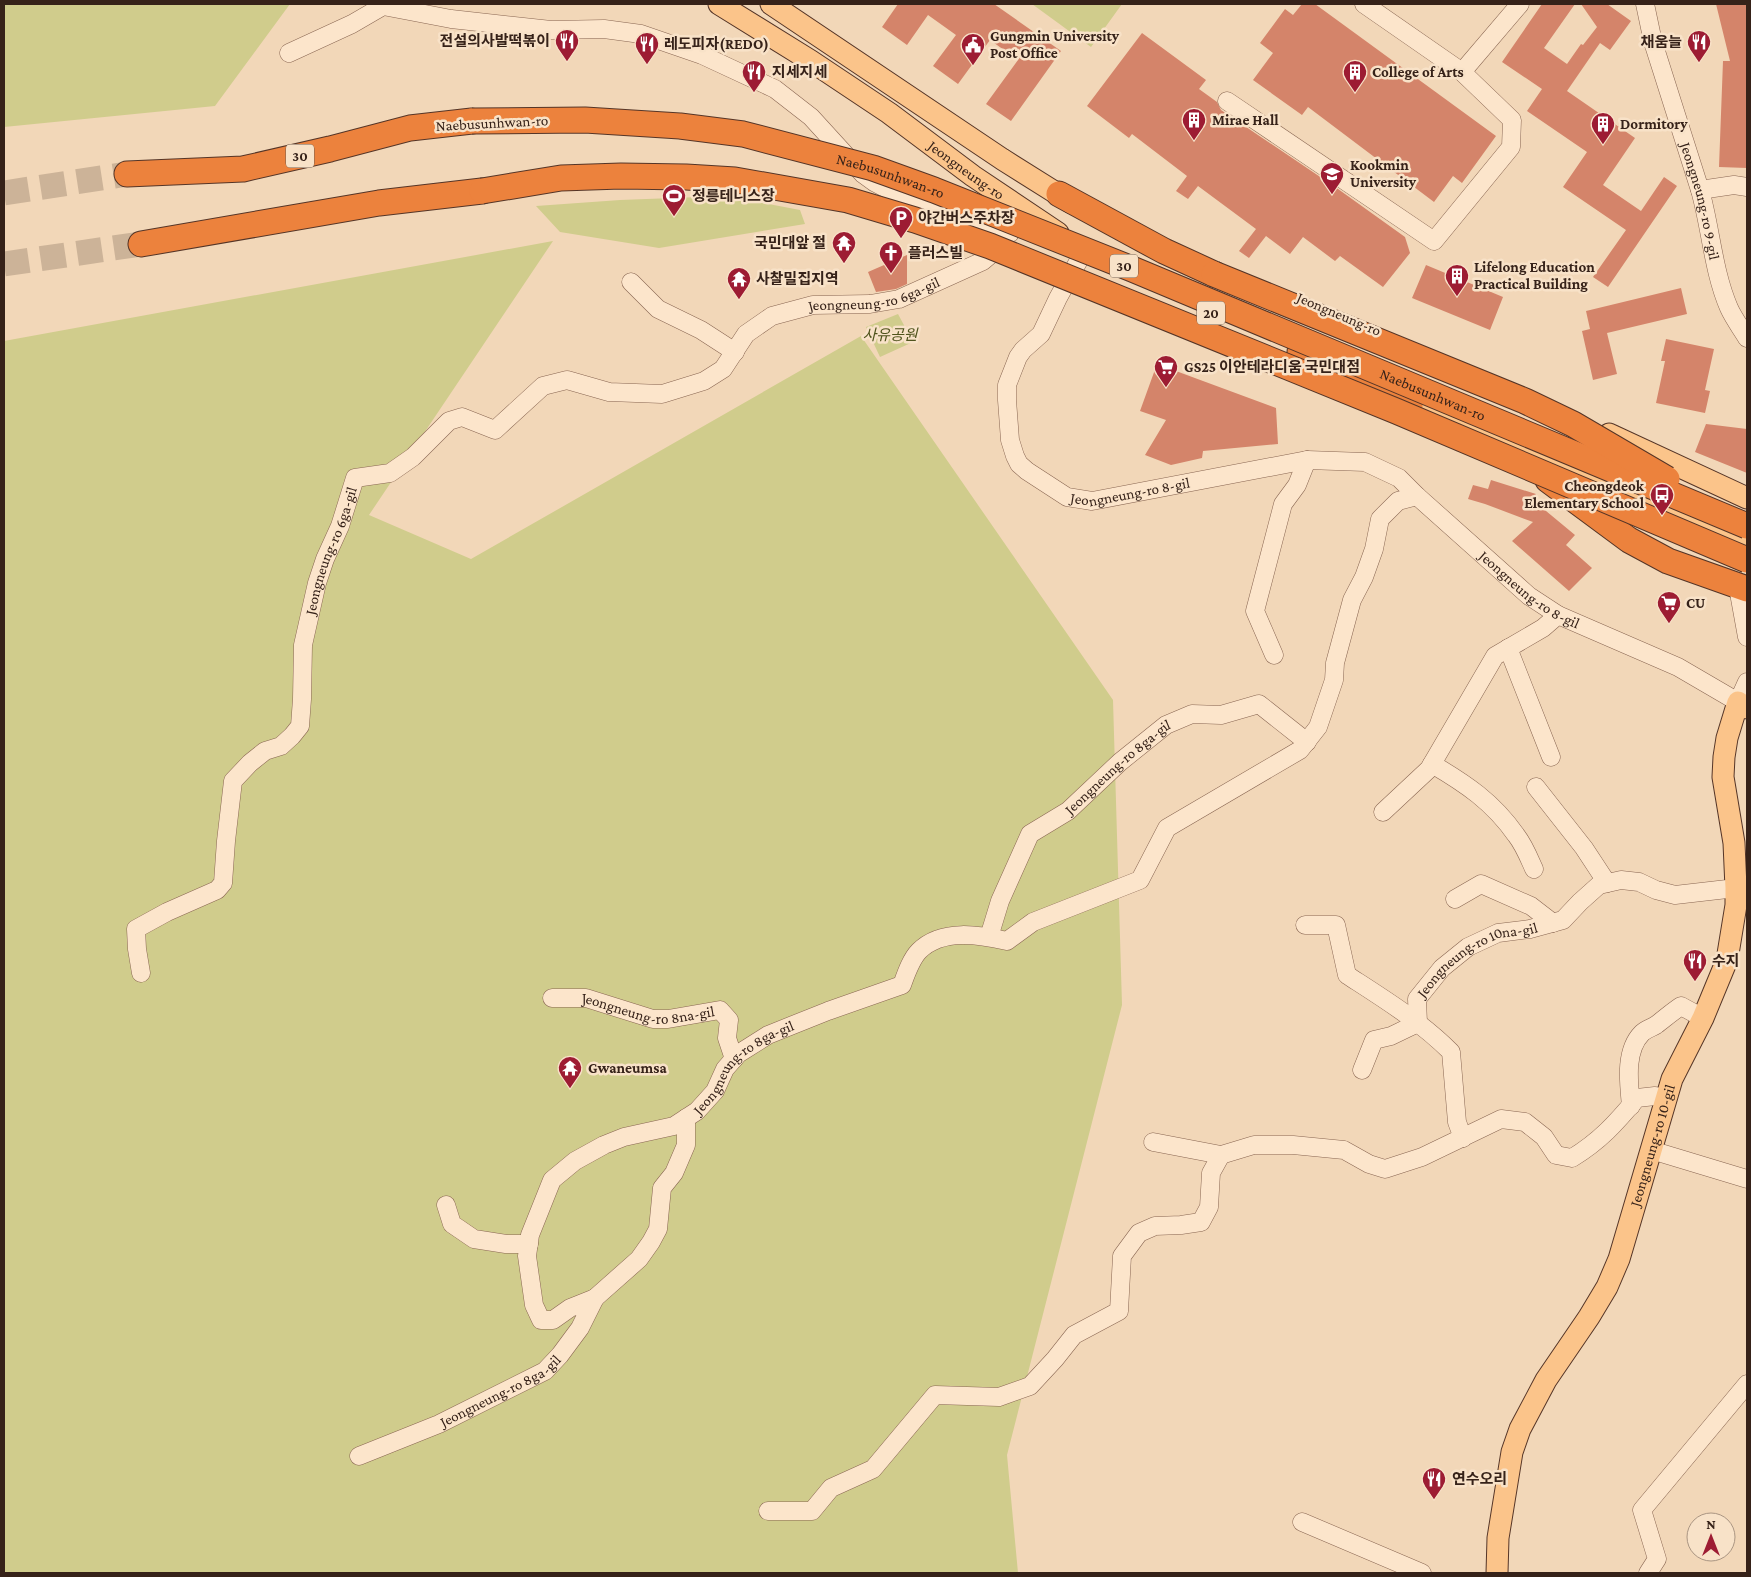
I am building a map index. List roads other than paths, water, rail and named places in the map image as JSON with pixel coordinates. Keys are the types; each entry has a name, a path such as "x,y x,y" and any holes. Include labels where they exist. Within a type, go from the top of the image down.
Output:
{"highway":[{"name":"Naebusunhwan-ro","path":"127,174 243,169 410,128 472,122 585,120 689,127 742,134 873,168 934,190 1132,269 1741,520"},
{"name":"Naebusunhwan-ro","path":"141,244 379,203 482,191 561,178 621,176 735,180 848,200 915,220 990,246 1396,411 1747,560"},
{"path":"1059,194 1164,251 1214,274 1525,401 1573,424 1741,520"},
{"path":"1300,352 1524,461 1629,540 1660,557 1743,591"}],"main road":[{"name":"Jeongneung-ro","path":"719,4 866,97 973,176 1084,251 1153,289 1747,543"},
{"name":"Jeongneung-ro","path":"771,4 1002,159 1059,194 1134,245 1164,262 1286,313 1392,352 1475,372"},
{"name":"Jeongneung-ro","path":"1059,194 1475,372 1747,498"},
{"name":"Jeongneung-ro","path":"1286,313 1399,340"},
{"name":"Jeongneung-ro 10-gil","path":"1497,1573 1498,1538 1512,1452 1520,1429 1546,1380 1607,1287 1619,1258 1672,1079 1702,1018 1727,960 1736,905 1736,888 1734,843 1723,777 1724,757 1727,738 1743,705"}],"street":[{"path":"1227,101 1434,242 1511,147 1512,120 1462,72 1386,9 1364,4"},
{"path":"1462,72 1520,4"},
{"name":"Jeongneung-ro 9-gil","path":"1645,4 1653,42 1706,211 1713,253 1724,292 1735,320 1747,338"},
{"path":"289,54 352,24 383,5 451,19 551,30 604,29 641,34 702,55 775,89 811,117 863,174 891,191 1015,234 1084,251"},
{"path":"1700,190 1734,184 1747,187"},
{"name":"Jeongneung-ro 6ga-gil","path":"141,973 136,929 167,912 217,890 223,883 233,781 250,763 265,751 281,746 300,726 302,645 325,559 340,526 355,478 390,474 413,458 449,421 462,417 495,430 543,386 567,380 609,392 662,394 704,381 723,369 746,334 772,316 813,305 870,304 899,299 983,261 1015,234"},
{"name":"Jeongneung-ro 8-gil","path":"1084,251 1058,298 1042,334 1018,357 1007,385 1010,440 1015,456 1027,471 1068,497 1092,501 1308,460 1365,462 1399,478 1416,496 1528,596 1558,615 1678,667 1743,705"},
{"path":"631,282 658,309 701,330 735,352"},
{"path":"1300,352 1518,425 1741,520 1747,518"},
{"path":"1274,655 1255,611 1283,504 1297,485 1308,460"},
{"name":"Jeongneung-ro 8ga-gil","path":"595,1298 570,1308 553,1320 541,1320 534,1305 527,1256 530,1235 552,1180 575,1161 610,1143 624,1137 674,1126 697,1111 715,1091 725,1069 738,1054 768,1035 828,1011 902,985 919,951 939,937 980,935 1007,941 1033,922 1140,880 1167,828 1300,750 1318,727 1334,680 1335,663 1352,600 1364,577 1374,549 1380,519 1398,501 1416,496"},
{"path":"1741,520 1747,511"},
{"path":"1743,591 1747,637"},
{"path":"1383,812 1429,769 1495,656 1543,628 1558,615"},
{"path":"1508,648 1551,757"},
{"name":"Jeongneung-ro 10-gil","path":"1743,705 1747,682"},
{"name":"Jeongneung-ro 8ga-gil","path":"989,937 1000,901 1030,834 1068,811 1120,762 1166,725 1192,714 1220,715 1260,704 1306,742"},
{"path":"1432,764 1469,786 1497,811 1517,836 1534,869"},
{"path":"1536,787 1584,848 1607,883"},
{"name":"Jeongneung-ro 10na-gil","path":"1362,1070 1374,1040 1391,1036 1418,1023 1417,999 1442,968 1468,947 1498,933 1530,929 1563,920 1599,885 1607,883 1621,880 1639,882 1656,890 1675,895 1736,888"},
{"name":"Jeongneung-ro 10na-gil","path":"1455,899 1481,884 1531,906 1553,923"},
{"path":"1306,925 1336,925 1347,975 1404,1012 1451,1052 1457,1122 1463,1138"},
{"name":"Jeongneung-ro 8na-gil","path":"552,998 586,998 652,1019 668,1019 720,1010 729,1020 727,1038 734,1059"},
{"path":"1631,1106 1630,1058 1635,1043 1642,1033 1656,1025 1680,1006 1702,1018"},
{"path":"1153,1142 1221,1154 1254,1145 1293,1145 1344,1150 1369,1164 1385,1170 1422,1157 1501,1119 1525,1122 1544,1137 1556,1154 1572,1158 1593,1145 1612,1128 1637,1098 1655,1096 1666,1099"},
{"path":"595,1298 639,1259 652,1242 658,1229 662,1188 674,1173 686,1145 686,1118"},
{"path":"1652,1150 1747,1179"},
{"path":"768,1511 812,1511 831,1488 873,1469 935,1395 1000,1396 1030,1386 1055,1360 1074,1335 1119,1311 1122,1256 1139,1233 1155,1226 1201,1222 1209,1207 1211,1173 1221,1154"},
{"path":"446,1205 452,1224 474,1239 506,1244 529,1244"},
{"name":"Jeongneung-ro 8ga-gil","path":"359,1456 439,1424 544,1371 560,1355 580,1328 595,1298"},
{"path":"1648,1573 1657,1559 1642,1510 1747,1384"},
{"path":"1302,1522 1422,1573"}],"tunnel":[{"path":"4,193 127,174"},
{"path":"4,264 141,244"}],"place":[{"name":"전설의사발떡볶이","path":"567,62"},
{"name":"채움늘","path":"1699,63"},
{"name":"레도피자(REDO)","path":"647,65"},
{"name":"Gungmin University Post Office","path":"973,66"},
{"name":"지세지세","path":"754,93"},
{"name":"College of Arts","path":"1355,93"},
{"name":"Mirae Hall","path":"1194,141"},
{"name":"Dormitory","path":"1603,145"},
{"name":"Kookmin University","path":"1332,195"},
{"name":"정릉테니스장","path":"674,217"},
{"name":"야간버스주차장","path":"901,239"},
{"name":"국민대앞 절","path":"844,264"},
{"name":"플러스빌","path":"891,274"},
{"name":"Lifelong Education Practical Building","path":"1457,297"},
{"name":"사찰밀집지역","path":"739,300"},
{"name":"GS25 이안테라디움 국민대점","path":"1166,388"},
{"name":"Cheongdeok Elementary School","path":"1662,516"},
{"name":"CU","path":"1669,624"},
{"name":"수지","path":"1695,982"},
{"name":"Gwaneumsa","path":"570,1089"},
{"name":"연수오리","path":"1434,1500"}],"park label":[{"name":"사유공원","path":"890,335"}]}
